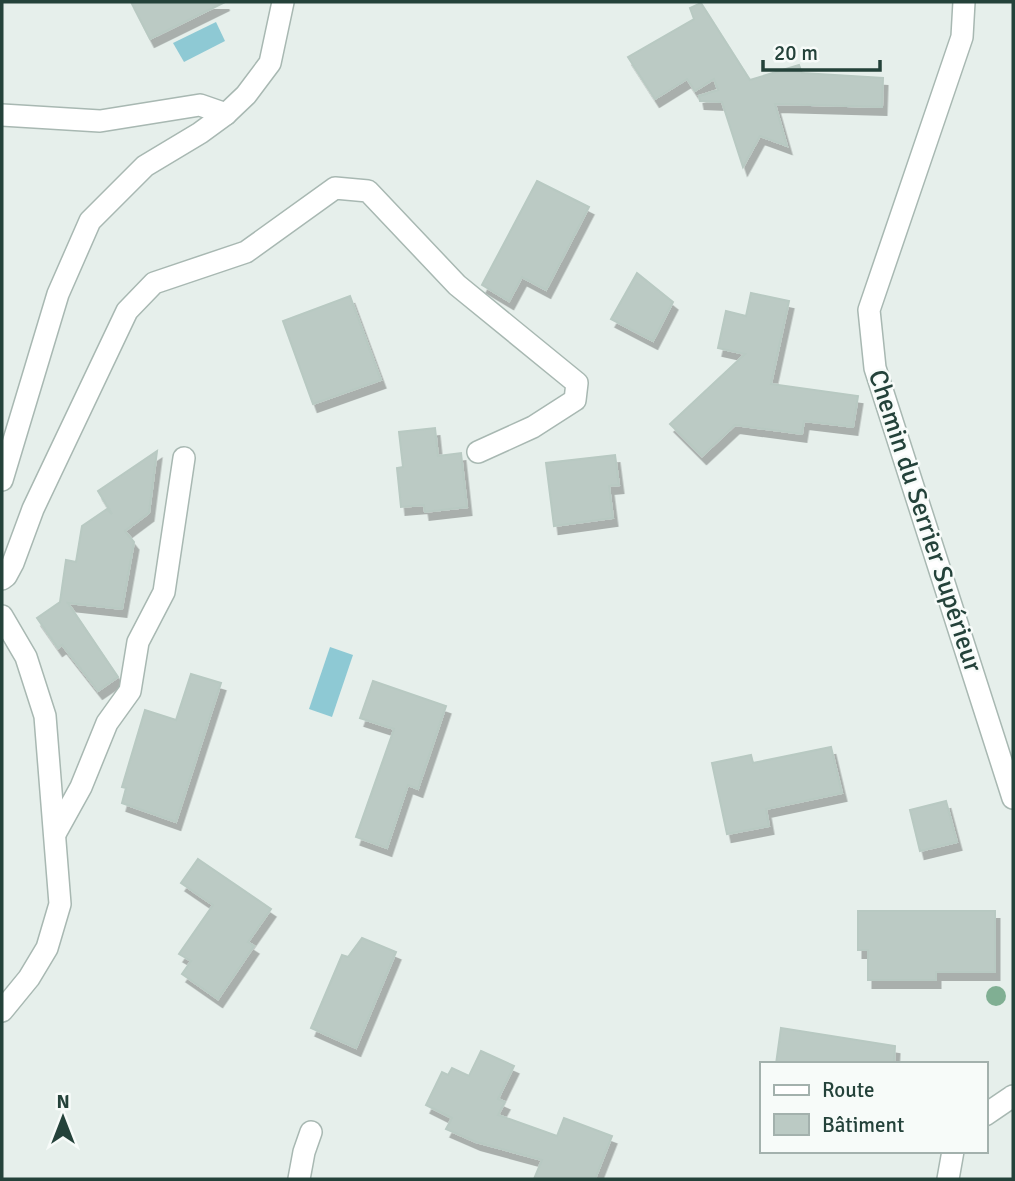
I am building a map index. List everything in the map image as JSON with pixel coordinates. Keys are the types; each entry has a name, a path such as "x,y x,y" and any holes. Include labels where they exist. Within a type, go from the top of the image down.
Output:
{"street":[{"path":"2,480 58,294 90,221 145,166 226,114 246,95 270,64 283,2"},
{"name":"Chemin du Serrier Supérieur","path":"964,2 962,37 869,310 875,368 1013,798"},
{"path":"2,115 100,121 200,105 226,114"},
{"path":"2,579 13,563 33,509 127,311 154,283 246,252 335,188 368,191 457,285 577,383 575,400 533,426 478,453"},
{"path":"55,834 81,787 107,723 130,691 138,642 164,592 184,458"},
{"path":"2,616 26,657 44,716 61,904 47,948 29,978 2,1011"},
{"path":"987,1114 1013,1096"},
{"path":"299,1179 304,1152 312,1132"},
{"path":"948,1179 953,1153"}],"water":[{"path":"216,22 225,41 184,62 173,43"},
{"path":"330,647 353,655 332,717 309,709"}],"building":[{"path":"131,2 225,2 150,39"},
{"path":"701,3 750,80 799,65 802,73 883,78 882,107 775,104 787,146 760,136 743,167 722,102 700,101 699,96 718,90 714,79 695,91 687,79 655,99 628,57 694,19 690,8"},
{"path":"537,181 589,207 546,290 522,277 509,301 482,285"},
{"path":"637,273 673,302 653,341 611,319"},
{"path":"751,293 789,301 771,384 858,396 853,427 804,421 802,434 735,425 702,456 670,424 745,354 718,348 726,311 746,316"},
{"path":"350,296 381,380 313,404 283,321"},
{"path":"435,428 438,456 461,453 467,507 425,512 424,505 401,507 397,468 403,467 399,432"},
{"path":"157,451 149,513 125,531 134,542 122,609 68,603 118,677 98,691 62,645 58,648 37,618 60,602 66,560 76,562 82,526 107,509 112,514 98,491"},
{"path":"615,455 619,485 609,486 613,518 554,526 546,463"},
{"path":"191,674 221,683 176,822 122,803 126,788 122,787 145,710 176,720"},
{"path":"373,681 446,706 418,789 408,785 387,848 356,837 394,729 360,718"},
{"path":"831,747 842,793 766,809 769,826 727,834 712,763 751,755 753,763"},
{"path":"946,801 957,842 920,851 910,810"},
{"path":"198,859 271,909 248,942 254,946 218,999 182,974 191,961 179,954 213,905 181,883"},
{"path":"858,911 995,911 995,972 936,972 936,980 868,980 868,950 858,950"},
{"path":"362,938 396,952 356,1048 311,1028 342,955 348,957"},
{"path":"781,1028 895,1046 894,1062 776,1062"},
{"path":"481,1051 514,1066 498,1099 505,1102 498,1115 557,1136 564,1118 612,1136 595,1179 534,1179 542,1160 476,1142 446,1129 452,1118 426,1105 442,1072 448,1075 452,1068 469,1076"}]}
